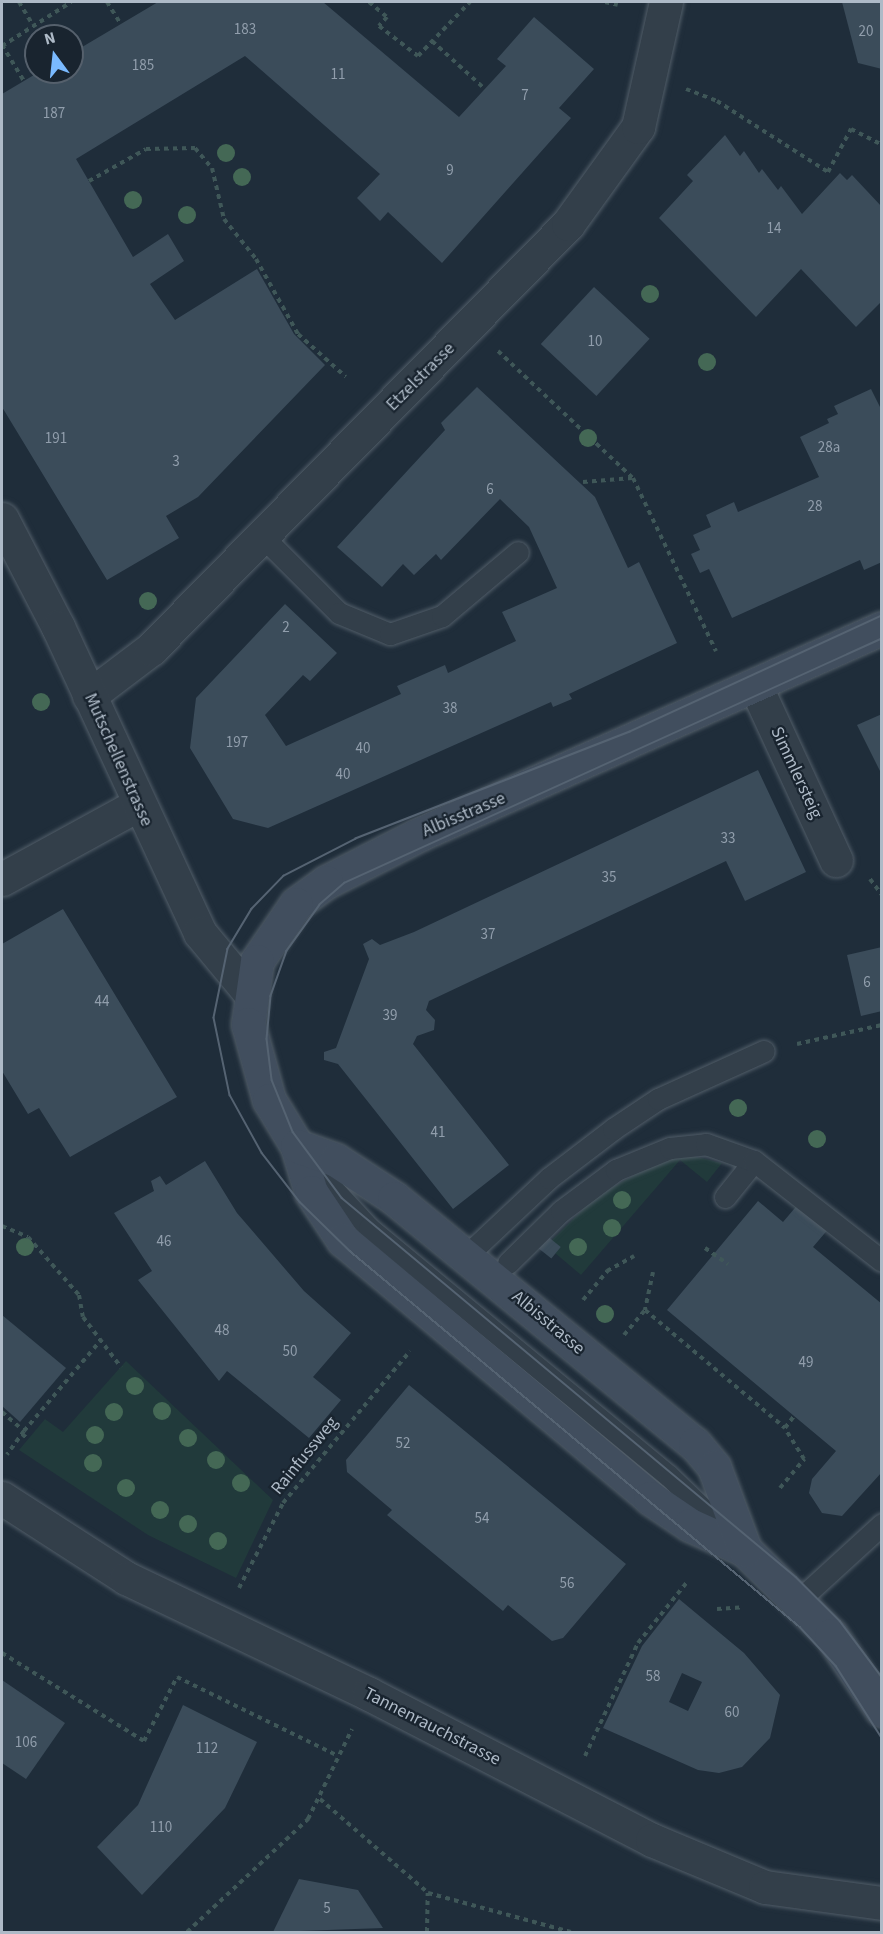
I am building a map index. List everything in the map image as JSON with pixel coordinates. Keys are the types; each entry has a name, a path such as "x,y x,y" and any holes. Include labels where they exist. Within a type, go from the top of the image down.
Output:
{"main road":[{"name":"Albisstrasse","path":"882,628 418,835 326,882 278,927 258,961 249,992 248,1024 256,1064 269,1100 297,1146 311,1192 343,1240 650,1498 690,1525 745,1550 831,1635 882,1710"},
{"name":"Albisstrasse","path":"297,1146 359,1174 467,1255 695,1444 714,1467 745,1550"}],"street":[{"name":"Etzelstrasse","path":"89,696 152,649 568,224 638,127 666,2"},
{"name":"Mutschellenstrasse","path":"2,519 89,696 137,806 205,941 249,992"},
{"name":"Simmlersteig","path":"755,685 836,860"},
{"path":"2,879 137,806"},
{"name":"Tannenrauchstrasse","path":"2,1498 126,1578 369,1694 652,1840 765,1887 882,1903"}],"lane":[{"path":"262,536 339,613 390,634 442,616 518,552"},
{"path":"467,1255 549,1178 613,1129 658,1099 764,1051"},
{"path":"508,1263 561,1212 616,1170 670,1148 706,1144 754,1161 882,1261"},
{"path":"725,1197 754,1161"},
{"path":"798,1601 882,1524"}],"path":[{"path":"19,2 32,24"},
{"path":"35,24 71,2"},
{"path":"107,2 121,24"},
{"path":"369,2 387,17 379,26 418,56 470,2"},
{"path":"605,2 618,5"},
{"path":"24,31 2,45 24,81"},
{"path":"432,41 485,89"},
{"path":"686,89 717,101 828,172 850,129 882,145"},
{"path":"89,182 146,149 195,148 212,168 224,219 256,258 298,334 346,377"},
{"path":"494,347 633,478 716,651"},
{"path":"583,482 633,478"},
{"path":"764,1051 882,1025"},
{"path":"2,1226 28,1237 72,1287 83,1317 121,1367"},
{"path":"705,1248 728,1264"},
{"path":"578,1306 607,1271 634,1256"},
{"path":"619,1342 645,1310 654,1272"},
{"path":"645,1310 785,1428 804,1459 780,1488"},
{"path":"7,1454 101,1340"},
{"name":"Rainfussweg","path":"238,1589 283,1503 410,1351"},
{"path":"2,1412 28,1439"},
{"path":"785,1428 794,1416"},
{"path":"585,1756 638,1643 687,1582"},
{"path":"2,1653 144,1741 177,1677 338,1756"},
{"path":"186,1932 308,1819 320,1799 356,1720"},
{"path":"320,1799 428,1893 571,1932"},
{"path":"427,1932 428,1893"}],"green space":[{"path":"685,1154 722,1163 707,1182 680,1160 581,1275 555,1253 552,1240 595,1197 657,1162"},
{"path":"126,1361 273,1500 236,1578 148,1535 19,1450 45,1419 63,1432"}],"building":[{"path":"158,2 323,2 459,117 506,66 497,59 534,17 594,69 559,108 571,118 442,263 388,212 380,221 357,198 380,174 245,56 76,159 133,257 168,234 184,261 150,284 175,320 257,269 294,334 325,365 198,497 166,516 179,538 107,580 2,407 2,94 24,81 24,84 84,84 84,46"},
{"path":"842,2 882,2 882,69 858,63"},
{"path":"725,135 740,156 744,151 759,173 762,169 778,190 781,186 802,214 840,173 847,180 852,175 882,207 882,301 856,327 801,269 756,317 659,218 693,181 687,175"},
{"path":"594,287 650,339 596,396 541,344"},
{"path":"477,387 595,497 628,568 639,562 677,643 569,694 572,699 553,707 551,702 268,828 233,819 190,748 196,698 285,604 337,653 310,681 303,675 265,715 286,746 401,694 397,686 445,665 448,673 516,641 502,612 557,588 529,527 500,499 441,560 436,554 414,575 403,564 382,587 337,547 445,430 441,423"},
{"path":"871,389 882,411 882,562 864,570 860,560 732,618 709,569 700,573 691,554 700,550 693,535 711,527 706,515 734,502 738,512 819,477 800,437 829,423 827,419 838,414 834,406"},
{"path":"882,714 882,775 857,725"},
{"path":"758,770 806,872 745,901 726,861 429,1001 426,1010 435,1020 434,1030 417,1036 413,1044 509,1165 453,1209 338,1064 324,1060 324,1052 336,1048 369,959 363,944 372,939 380,945 414,932"},
{"path":"63,909 177,1097 70,1157 39,1108 28,1114 2,1071 2,944"},
{"path":"882,947 882,1011 861,1016 847,955"},
{"path":"205,1161 237,1213 304,1291 351,1333 313,1377 341,1400 309,1438 227,1371 219,1381 138,1280 152,1271 114,1213 154,1191 151,1181 160,1176 166,1185"},
{"path":"758,1201 783,1222 800,1202 830,1227 813,1247 882,1304 882,1472 842,1516 822,1513 809,1493 812,1479 836,1451 667,1310"},
{"path":"546,1235 561,1247 551,1259 537,1247"},
{"path":"2,1315 66,1368 20,1422 2,1406"},
{"path":"409,1385 626,1564 563,1638 552,1641 508,1605 503,1611 387,1515 392,1510 347,1472 346,1460"},
{"path":"679,1599 744,1653 780,1695 770,1738 742,1767 719,1773 698,1770 603,1728 642,1646","holes":["682,1673 702,1682 688,1711 669,1702"]},
{"path":"2,1680 65,1723 26,1779 2,1763"},
{"path":"183,1705 257,1742 225,1808 142,1895 97,1847 138,1805"},
{"path":"299,1879 358,1890 383,1928 273,1932"}],"tram line":[{"path":"882,616 630,732 356,839 284,876 252,909 228,949 214,1018 230,1095 262,1153 300,1202 350,1251 800,1627 836,1666 882,1738"},
{"path":"882,639 345,883 320,905 287,951 271,996 267,1039 272,1080 293,1132 342,1198 796,1577 840,1621 882,1677"}]}
